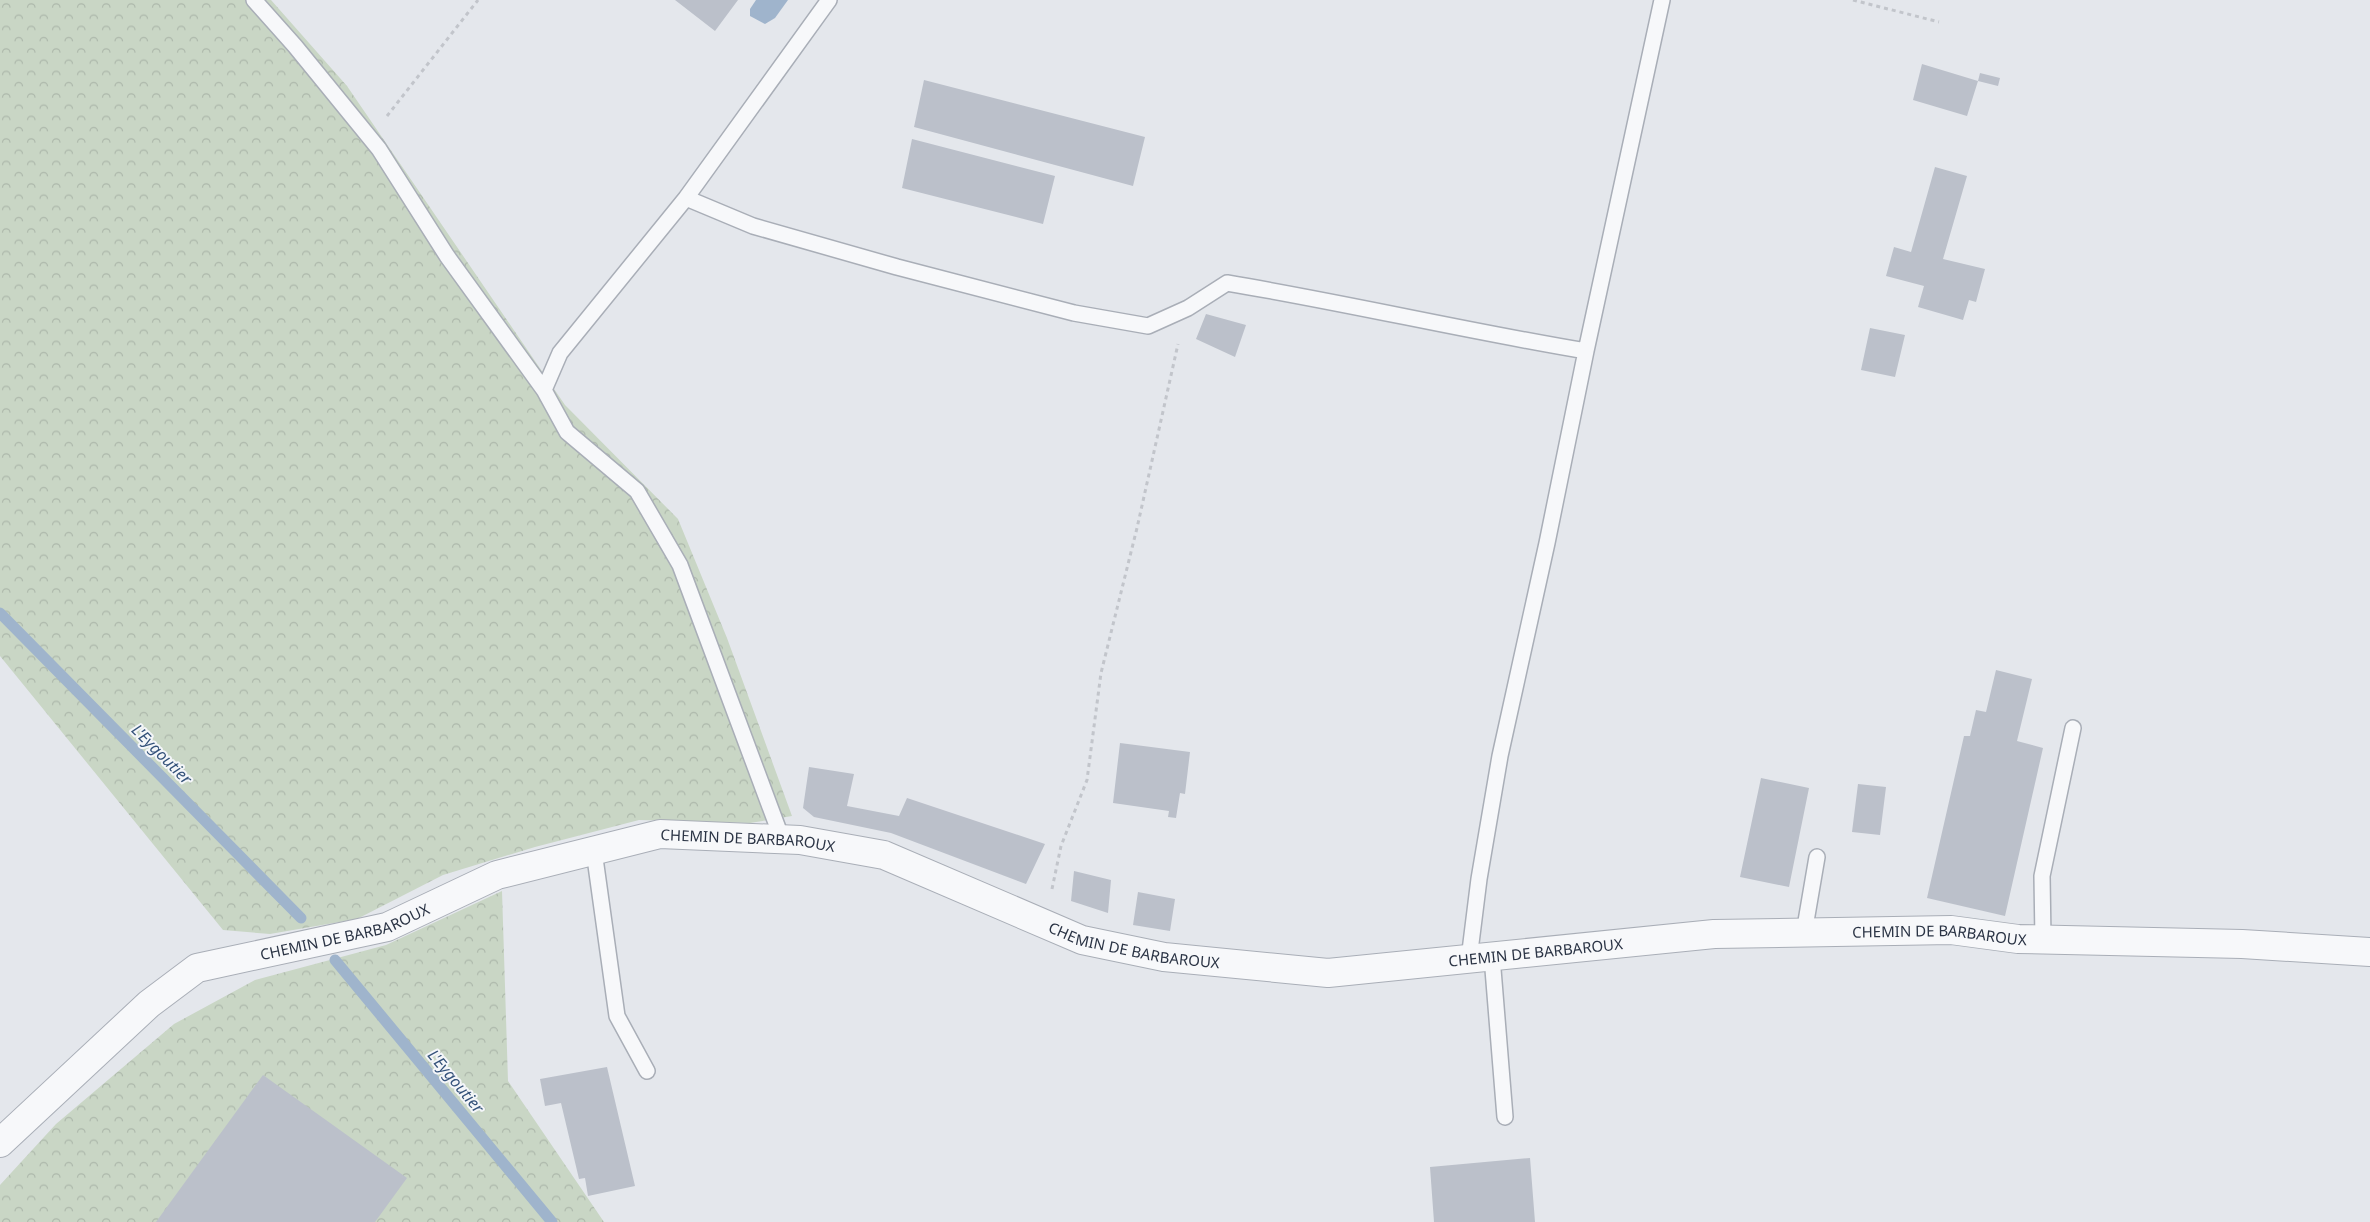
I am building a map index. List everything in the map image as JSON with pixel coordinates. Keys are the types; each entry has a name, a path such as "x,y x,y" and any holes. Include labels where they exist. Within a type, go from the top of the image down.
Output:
{"street":[{"name":"CHEMIN DE BARBAROUX","path":"0,1143 149,1004 197,968 387,927 497,875 660,834 782,838 884,855 1082,940 1164,957 1328,973 1714,934 1951,930 2018,939 2242,944 2370,952"}],"lane":[{"path":"254,0 295,46 370,138 447,256 544,390 567,432 637,491 680,565 782,838"},
{"path":"544,390 560,352 686,198 829,0"},
{"path":"1505,1117 1480,958 1479,879 1500,756 1662,0"},
{"path":"686,198 753,226 1074,313 1148,326 1188,308 1227,282 1311,297 1481,333 1586,351"},
{"path":"2043,940 2042,876 2073,728"},
{"path":"594,851 617,1016 647,1072"},
{"path":"1804,933 1816,857"}],"path":[{"path":"370,138 478,0"},
{"path":"1853,0 1939,22"},
{"path":"1045,924 1061,846 1086,780 1101,673 1188,308"}],"green space":[{"path":"0,0 271,0 347,86 565,405 678,519 727,638 792,816 750,823 639,820 535,847 443,875 357,919 270,934 223,930 0,656"},
{"path":"502,891 508,1081 604,1222 0,1222 0,1185 56,1124 174,1024 255,980 386,945"}],"water":[{"path":"756,0 788,0 775,18 765,24 750,16 750,9"}],"building":[{"path":"675,0 738,0 715,31"},
{"path":"1922,64 1978,81 1967,116 1913,100"},
{"path":"1980,73 2000,78 1998,86 1978,81"},
{"path":"924,80 1145,137 1133,186 914,127"},
{"path":"912,139 1055,176 1043,224 902,188"},
{"path":"1935,167 1967,176 1943,259 1985,269 1976,302 1969,300 1963,320 1918,307 1924,286 1886,276 1894,247 1911,252"},
{"path":"1206,314 1246,325 1235,357 1196,339"},
{"path":"1870,328 1905,335 1895,377 1861,370"},
{"path":"1996,670 2032,679 2017,741 2043,748 2005,916 1927,898 1964,736 1970,736 1976,710 1986,712"},
{"path":"1120,743 1190,752 1185,794 1180,793 1176,818 1168,817 1169,811 1113,803"},
{"path":"809,767 854,774 847,806 899,816 907,798 1045,844 1026,884 891,833 814,817 803,808"},
{"path":"1761,778 1809,788 1789,887 1740,877"},
{"path":"1858,784 1886,787 1880,835 1852,832"},
{"path":"1074,871 1111,880 1108,913 1071,901"},
{"path":"1138,892 1175,899 1170,931 1133,925"},
{"path":"607,1067 635,1186 588,1196 585,1178 579,1179 561,1103 545,1106 540,1079"},
{"path":"263,1075 407,1178 375,1222 156,1222"},
{"path":"1530,1158 1535,1222 1434,1222 1430,1167"}],"waterway":[{"name":"L'Eygoutier","path":"0,613 301,918"},
{"name":"L'Eygoutier","path":"335,960 552,1222"}]}
